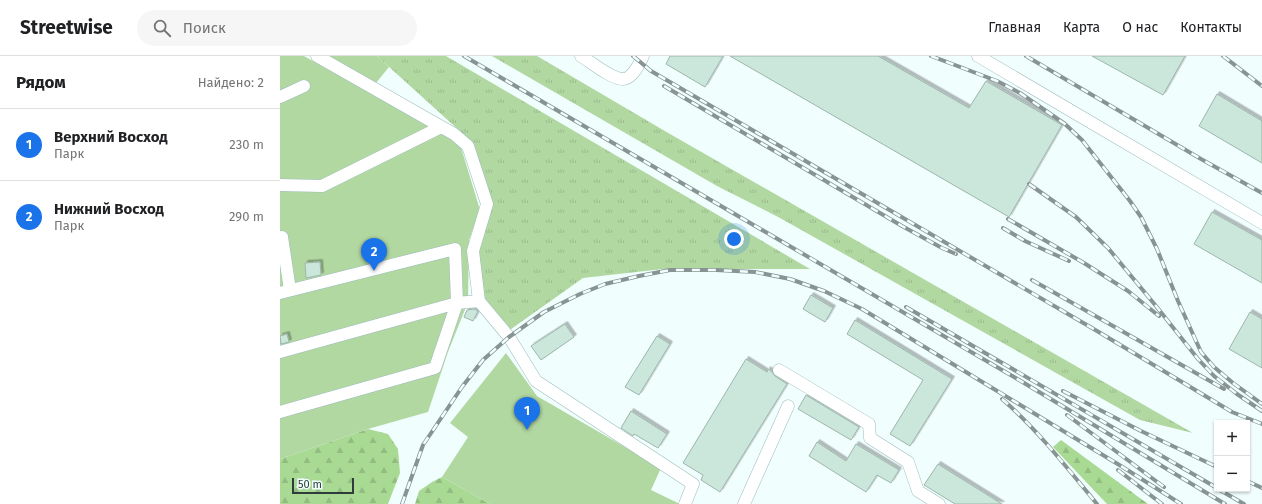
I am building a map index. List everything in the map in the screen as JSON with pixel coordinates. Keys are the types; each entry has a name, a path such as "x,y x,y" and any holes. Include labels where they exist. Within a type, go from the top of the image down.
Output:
{"lane":[{"path":"317,56 454,134 468,146 487,204 473,251 479,301 509,337 536,381 693,484 685,504"},
{"path":"581,56 613,76 623,79 630,76 643,56"},
{"path":"978,56 1262,223"},
{"path":"280,97 304,86"},
{"path":"280,184 322,186 441,127"},
{"path":"280,412 435,368 457,303 455,249 285,292 281,235"},
{"path":"280,352 457,303 479,301"},
{"path":"779,370 869,424 870,438 908,462 918,491 939,504"},
{"path":"744,504 788,406"}],"green space":[{"path":"280,56 304,56 460,144 480,210 469,240 468,302 448,352 428,412 368,429 280,459"},
{"path":"329,56 377,56 389,67 376,83"},
{"path":"377,56 446,56 810,269 663,269 583,278 507,332 482,300 478,251 491,204 473,143"},
{"path":"492,56 537,56 670,134 1193,433 1140,420 780,218 717,186"},
{"path":"506,353 537,396 661,468 651,490 680,504 490,504 442,477 468,437 450,423"},
{"path":"368,429 388,434 398,449 400,473 388,504 280,504 280,459"},
{"path":"1061,440 1148,504 1107,504 1053,447"},
{"path":"442,477 490,504 415,504 419,491"}],"building":[{"path":"670,56 723,56 705,87 666,64"},
{"path":"730,56 878,56 969,108 986,81 1062,125 1009,217"},
{"path":"1092,56 1185,56 1163,95"},
{"path":"1217,94 1262,121 1262,163 1199,126"},
{"path":"1212,212 1262,240 1262,283 1194,244"},
{"path":"320,262 321,275 306,278 305,263"},
{"path":"811,295 833,308 825,322 803,309"},
{"path":"474,309 478,311 473,321 464,317 467,310"},
{"path":"1250,312 1262,319 1262,368 1229,349"},
{"path":"855,320 952,379 910,446 890,434 923,380 847,334"},
{"path":"565,324 574,337 541,360 531,346"},
{"path":"287,334 289,342 281,344 280,336"},
{"path":"657,336 670,344 639,395 625,387"},
{"path":"746,359 767,372 768,369 787,384 720,492 701,480 703,475 683,463"},
{"path":"806,395 859,427 851,440 798,409"},
{"path":"631,411 667,434 658,448 634,434 633,436 621,428"},
{"path":"817,442 846,461 856,444 899,470 891,483 877,475 866,492 809,456"},
{"path":"938,464 1002,504 955,504 924,485"}],"railway":[{"path":"464,56 1014,377 1225,504"},
{"path":"633,56 651,71 1092,328 1232,412 1262,424"},
{"path":"931,56 997,81 1020,93 1065,124 1082,140 1141,217 1157,249 1201,352 1214,367 1262,404"},
{"path":"1026,56 1201,159 1262,193"},
{"path":"1223,56 1262,86"},
{"path":"664,86 902,226 956,254"},
{"path":"1029,184 1076,217 1108,248 1198,359 1214,376 1262,411"},
{"path":"1008,219 1084,263 1128,291 1159,316"},
{"path":"1003,228 1025,241 1069,261"},
{"path":"402,504 423,445 462,387 483,360 509,337 544,312 580,294 605,284 670,270 755,272 790,279 824,291 862,309 1181,504"},
{"path":"1032,280 1224,389"},
{"path":"906,307 1214,486"},
{"path":"1063,391 1141,431 1214,466"},
{"path":"1002,399 1040,436 1097,504"},
{"path":"1067,415 1164,487"},
{"path":"1118,470 1162,504"},
{"path":"1250,482 1262,488"},
{"path":"1223,492 1244,504"}],"place":[{"name":"Нижний Восход","path":"374,271"},
{"name":"Верхний Восход","path":"527,430"}]}
